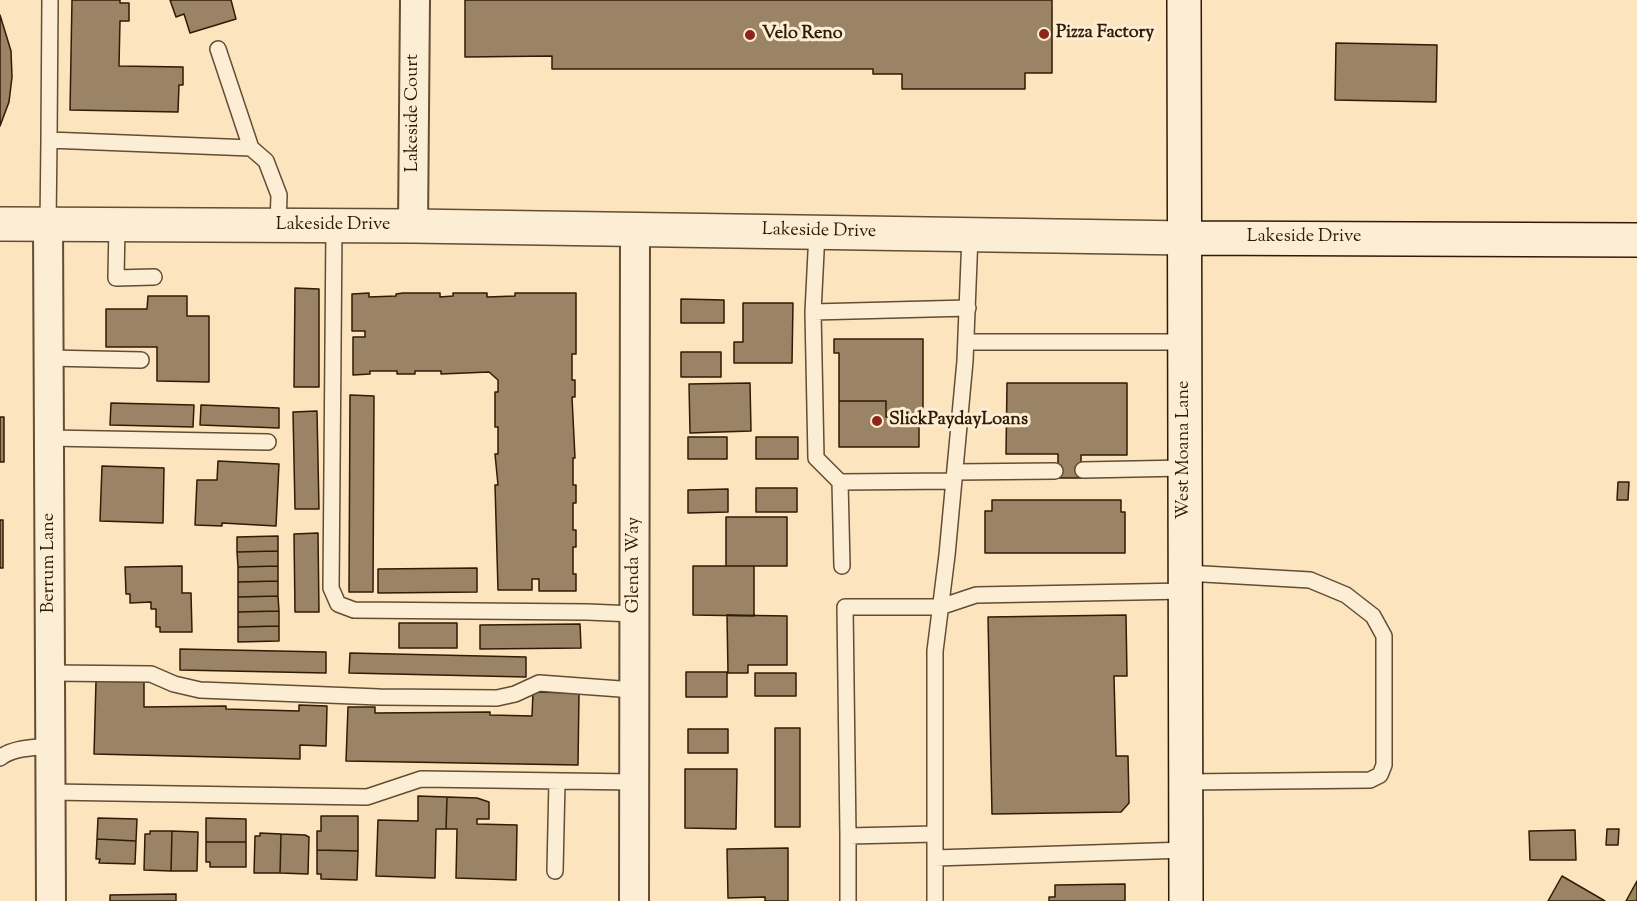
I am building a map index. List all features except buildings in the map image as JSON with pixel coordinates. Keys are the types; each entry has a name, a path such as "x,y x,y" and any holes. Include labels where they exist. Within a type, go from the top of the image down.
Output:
{"main road":[{"name":"West Moana Lane","path":"1184,0 1186,901"},
{"name":"Lakeside Drive","path":"0,224 413,226 1185,238 1637,240"}],"street":[{"name":"Lakeside Court","path":"413,226 415,0"},
{"name":"Berrum Lane","path":"48,225 51,901"},
{"name":"Glenda Way","path":"634,901 635,229"}],"lane":[{"path":"48,225 50,0"},
{"path":"218,49 251,148 266,161 279,195 278,226"},
{"path":"49,140 251,148"},
{"path":"117,225 116,278 154,277"},
{"path":"334,226 331,588 338,604 354,610 634,614"},
{"path":"817,232 813,312 816,458 840,482 842,566"},
{"path":"935,901 935,651 966,342 970,235"},
{"path":"813,312 968,308"},
{"path":"966,342 1185,342"},
{"path":"49,358 141,360"},
{"path":"49,438 268,442"},
{"path":"1083,470 1185,468"},
{"path":"840,482 1055,471"},
{"path":"848,901 845,607 940,607 976,595 1186,582 1310,580 1346,595 1373,616 1384,636 1384,765 1380,775 1370,780 1186,782"},
{"path":"51,673 151,674 174,684 200,690 379,697 497,698 515,694 539,683 634,690"},
{"path":"0,758 22,749 51,746"},
{"path":"51,792 367,797 421,779 634,782"},
{"path":"555,871 557,780"},
{"path":"848,836 935,834"},
{"path":"935,858 1186,850"}],"place":[{"name":"Pizza Factory","path":"1044,34"},
{"name":"Velo Reno","path":"750,35"},
{"name":"SlickPaydayLoans","path":"877,421"}]}
